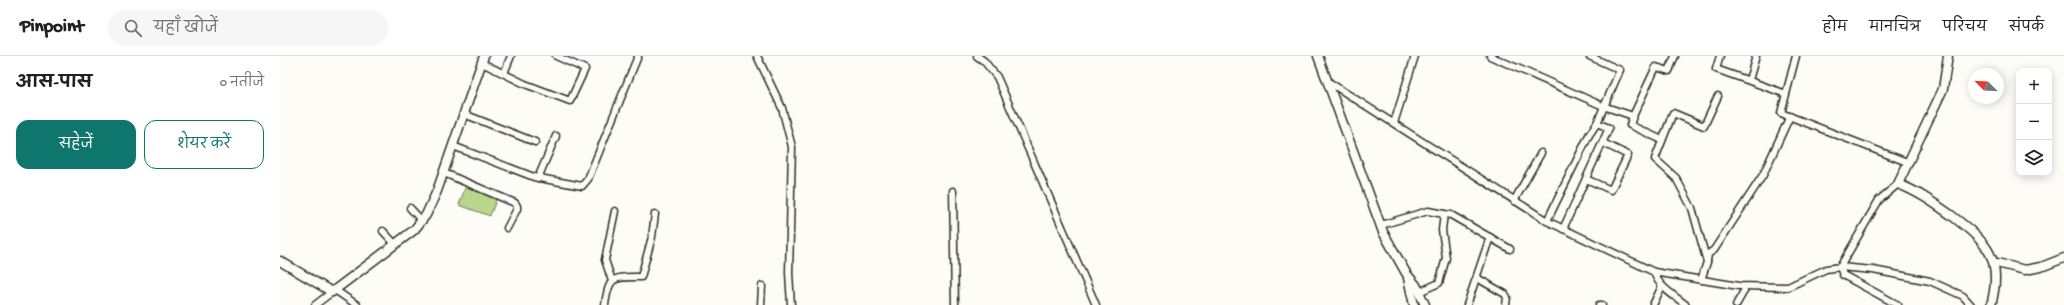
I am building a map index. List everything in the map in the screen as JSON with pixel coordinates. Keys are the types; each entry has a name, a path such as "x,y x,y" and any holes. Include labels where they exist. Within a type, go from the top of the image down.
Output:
{"street":[{"path":"504,74 511,56"},
{"path":"315,305 395,244 422,221 437,191 483,60 504,74 570,101 585,69 556,56"},
{"path":"453,146 538,178 578,186 585,184 638,56"},
{"path":"757,56 782,108 792,147 789,273 791,305"},
{"path":"976,56 984,61 998,77 1096,305"},
{"path":"1318,56 1325,80 1381,225 1406,274 1419,292 1424,305"},
{"path":"1394,123 1415,56"},
{"path":"1490,56 1603,106 1633,116"},
{"path":"1547,221 1589,136 1597,123 1603,106 1620,70 1589,56"},
{"path":"1662,140 1630,125 1656,67 1669,71 1675,56"},
{"path":"1720,56 1716,69 1786,94"},
{"path":"1749,80 1756,56"},
{"path":"1796,56 1781,113 1907,162"},
{"path":"1898,305 1843,276 1840,267 1880,200 1898,184 1907,162 1943,89 1948,56"},
{"path":"1325,80 1547,221 1654,272 1739,286 1788,287 1826,269 1840,267 1873,270 1930,281 1956,292 1971,305"},
{"path":"1707,262 1692,208 1685,193 1676,178 1655,159 1673,113 1704,126 1718,96"},
{"path":"464,114 535,142"},
{"path":"1701,280 1708,254 1714,250 1763,175 1790,116"},
{"path":"1563,229 1609,128 1597,123"},
{"path":"538,178 556,136"},
{"path":"1586,179 1611,190 1628,155 1603,143"},
{"path":"1514,200 1541,153"},
{"path":"444,172 515,203 517,209 507,228"},
{"path":"1898,184 1911,189 1934,203 1976,234 1988,248 1994,265 1995,285 1991,305"},
{"path":"953,190 955,305"},
{"path":"410,208 422,221"},
{"path":"605,305 612,281 605,260 615,211"},
{"path":"1381,225 1428,211 1451,215 1510,249"},
{"path":"612,281 620,277 641,277 652,237 656,214"},
{"path":"1419,292 1440,283 1446,258 1442,230 1444,214"},
{"path":"383,231 395,244"},
{"path":"1467,305 1490,237"},
{"path":"1994,265 1997,263 2025,270 2041,267 2064,258"},
{"path":"280,261 355,304"},
{"path":"1654,272 1657,281 1686,305"},
{"path":"1406,274 1414,305"},
{"path":"1477,278 1505,294 1507,297 1506,305"},
{"path":"762,286 762,305"},
{"path":"1653,305 1662,286"},
{"path":"1736,305 1744,291"}],"green space":[{"path":"466,185 497,198 490,216 459,205"}]}
